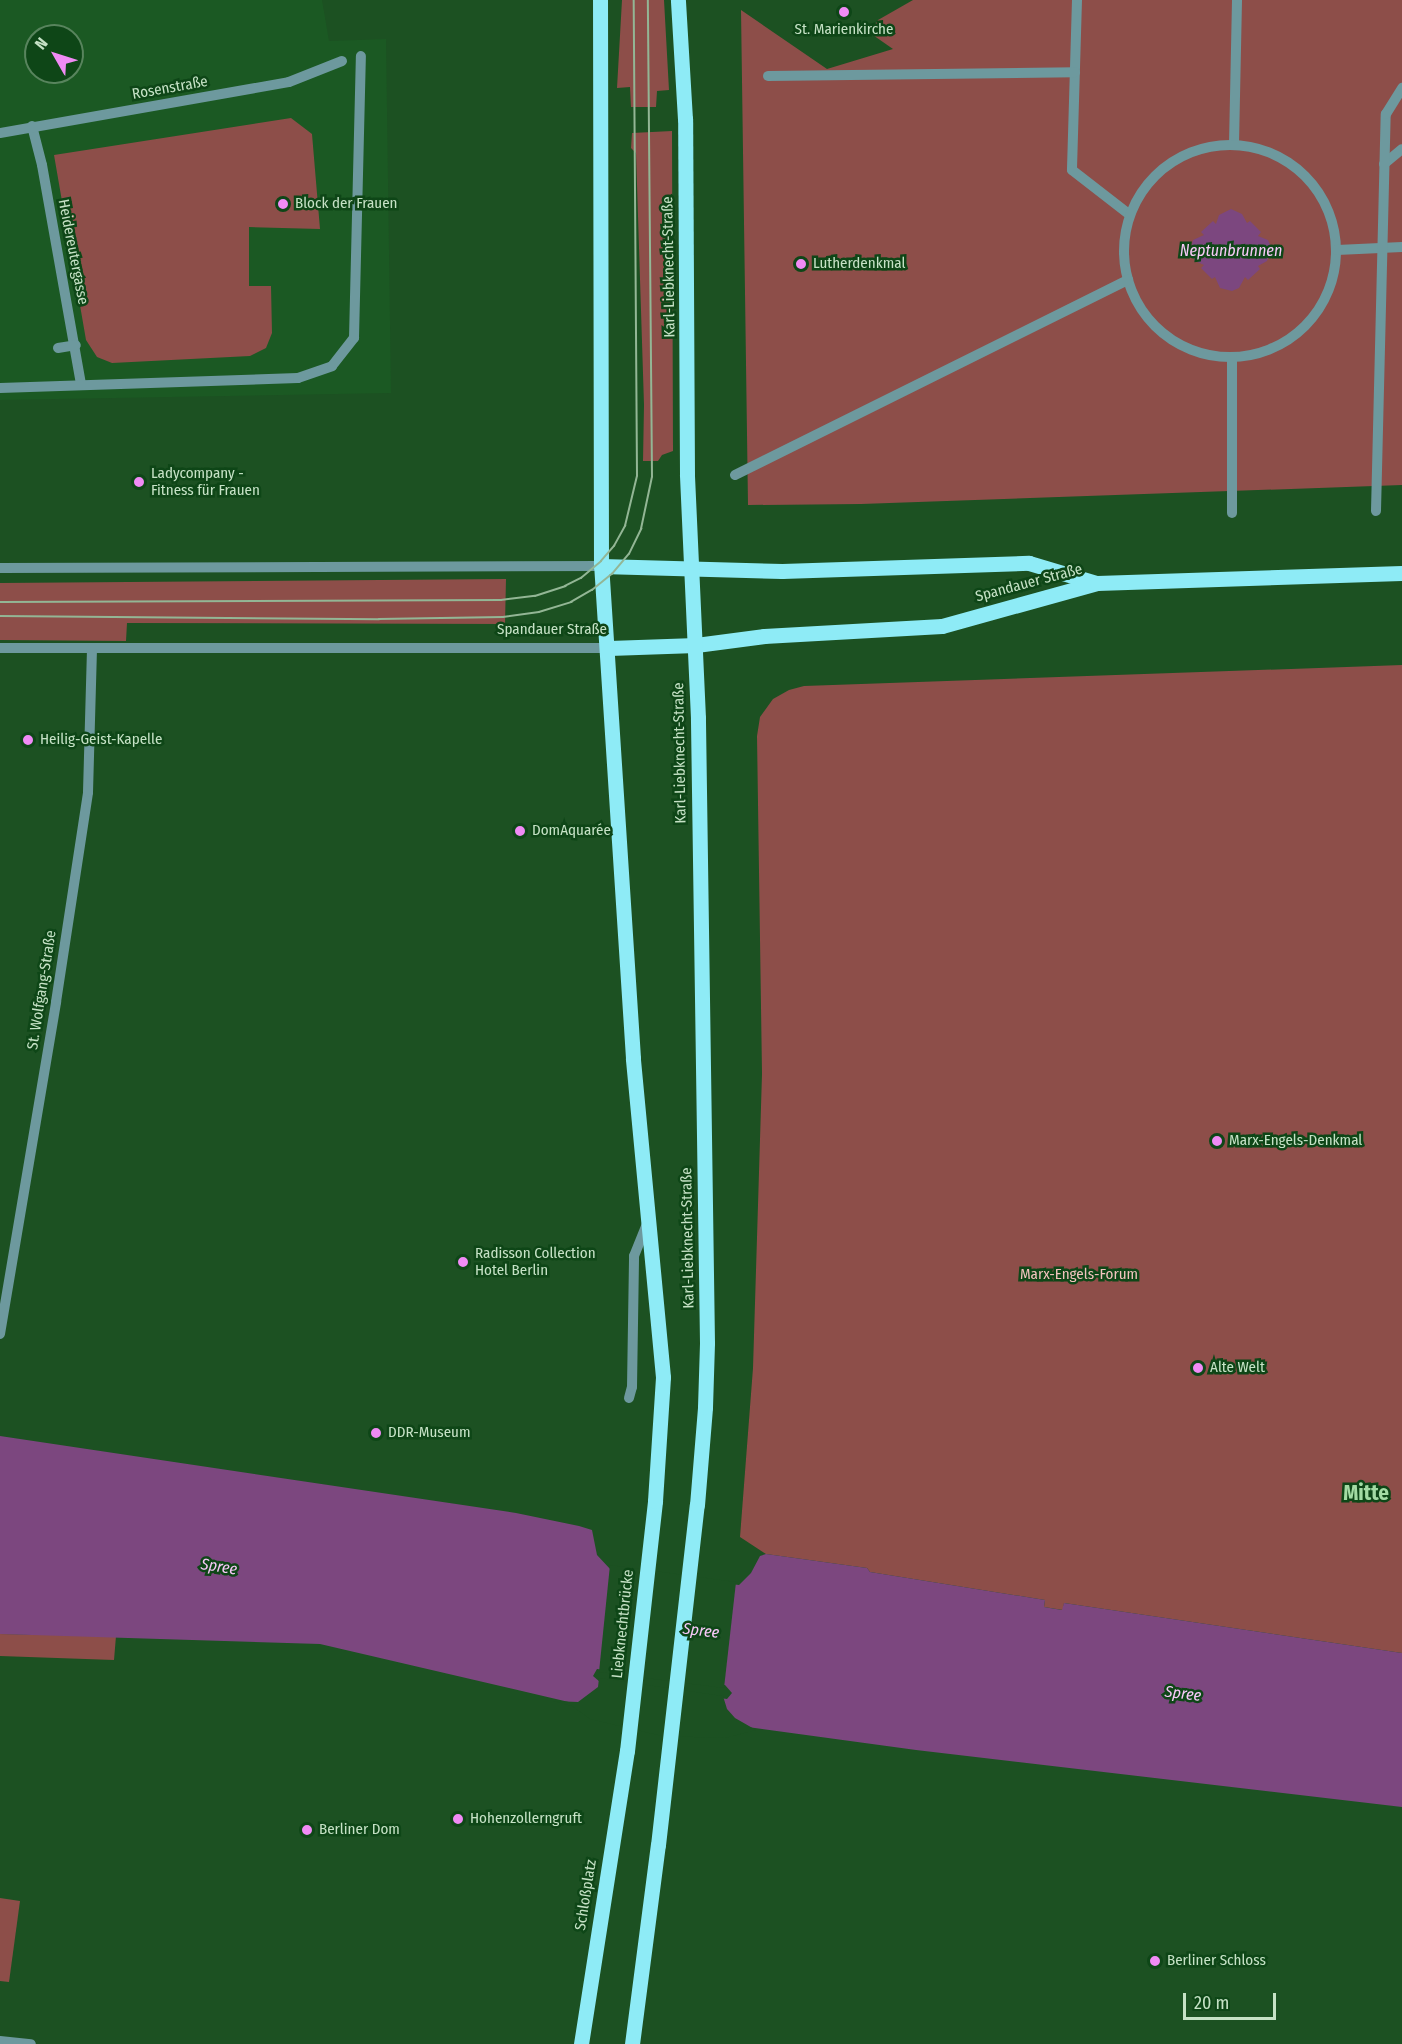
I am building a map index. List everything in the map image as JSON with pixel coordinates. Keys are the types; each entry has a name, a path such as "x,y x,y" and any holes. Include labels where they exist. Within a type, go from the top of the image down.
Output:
{"main road":[{"name":"Karl-Liebknecht-Straße","path":"600,0 602,566 609,648 633,1058 663,1377 655,1501"},
{"name":"Karl-Liebknecht-Straße","path":"632,2044 669,1755 697,1504 705,1407 707,1343 696,645 687,474 685,129 678,0"},
{"name":"Spandauer Straße","path":"602,566 782,571 1029,563 1097,583"},
{"name":"Spandauer Straße","path":"609,648 696,645 764,636 942,626 1097,583 1402,573"},
{"name":"Liebknechtbrücke","path":"627,1751 655,1501"},
{"name":"Schloßplatz","path":"581,2044 627,1751"}],"street":[{"path":"1077,0 1072,170 1130,215"},
{"path":"1234,144 1237,0"},
{"path":"0,388 298,378 332,366 354,338 360,56"},
{"name":"Rosenstraße","path":"0,133 289,82 342,61"},
{"path":"768,76 1075,72"},
{"path":"1376,511 1386,114 1402,88"},
{"name":"Heidereutergasse","path":"32,126 76,345 81,385"},
{"path":"1234,144 1261,148 1287,159 1307,176 1324,198 1334,223 1337,250 1329,291 1306,326 1291,339 1272,349 1252,355 1232,357 1204,354 1178,344 1156,327 1138,305 1128,279 1124,258 1124,236 1130,215 1142,191 1160,170 1182,155 1208,146 1234,144"},
{"path":"1384,164 1402,149"},
{"path":"1337,250 1402,247"},
{"path":"735,474 1128,279"},
{"path":"58,348 76,345"},
{"path":"1232,357 1232,513"},
{"name":"Spandauer Straße","path":"0,568 602,566"},
{"name":"Spandauer Straße","path":"0,648 609,648"},
{"name":"St. Wolfgang-Straße","path":"0,1334 54,1014 88,792 92,648"},
{"path":"629,1398 632,1386 634,1256 649,1217"},
{"path":"0,2041 30,2044"}],"shaded area":[{"path":"0,0 322,0 329,41 386,39 391,393 0,400"}],"green space":[{"path":"622,0 664,0 669,90 657,91 656,107 631,107 630,87 617,88"},
{"path":"913,0 1402,0 1402,485 861,504 748,505 741,10 827,69 893,49 870,33 878,20"},
{"path":"291,118 312,134 320,229 249,227 249,286 271,286 272,333 266,348 250,356 112,363 97,357 86,340 54,155"},
{"path":"672,131 673,451 662,455 658,461 643,461 644,405 636,153 631,148 632,133"},
{"path":"506,579 505,624 127,623 126,641 0,640 0,583"},
{"name":"Marx-Engels-Forum","path":"1402,665 1402,1653 1064,1603 1063,1610 1044,1607 1045,1600 870,1572 867,1568 766,1554 740,1537 753,1368 762,1074 757,736 760,717 773,699 789,690 804,686"},
{"path":"0,1634 116,1636 114,1660 0,1656"},
{"path":"0,1898 20,1901 9,1982 0,1981"}],"water":[{"name":"Neptunbrunnen","path":"1231,209 1242,214 1247,223 1250,221 1261,232 1258,236 1268,240 1272,249 1267,261 1258,266 1260,269 1248,280 1245,277 1239,288 1232,291 1220,288 1215,277 1212,279 1201,268 1204,265 1195,261 1190,252 1193,240 1204,235 1201,232 1213,221 1216,224 1219,215"},
{"name":"Spree","path":"0,1436 516,1513 579,1526 592,1530 597,1555 611,1570 739,1585 751,1573 760,1556 766,1554 867,1568 870,1572 1045,1600 1044,1607 1062,1610 1064,1603 1402,1653 1402,1807 916,1750 573,1703 320,1644 0,1634","holes":["597,1669 725,1685 732,1693 727,1699 600,1682 593,1676"]}],"pier":[{"path":"610,1565 736,1582 724,1688 599,1672"},
{"path":"599,1678 723,1696 727,1709 735,1718 756,1730 725,1738 662,1736 590,1719 572,1706 553,1701 578,1702 598,1687"}],"tram line":[{"path":"0,602 501,600 535,596 565,586 581,578 601,561 614,546 625,526 637,476 634,0"},
{"path":"0,616 379,619 503,617 539,612 571,602 592,590 612,574 629,554 641,529 652,477 648,0"}],"place":[{"name":"St. Marienkirche","path":"844,12"},
{"name":"Block der Frauen","path":"283,204"},
{"name":"Lutherdenkmal","path":"801,264"},
{"name":"Ladycompany - Fitness für Frauen","path":"139,482"},
{"name":"Heilig-Geist-Kapelle","path":"28,740"},
{"name":"DomAquarée","path":"520,831"},
{"name":"Marx-Engels-Denkmal","path":"1217,1141"},
{"name":"Radisson Collection Hotel Berlin","path":"463,1262"},
{"name":"Alte Welt","path":"1198,1368"},
{"name":"DDR-Museum","path":"376,1433"},
{"name":"Hohenzollerngruft","path":"458,1819"},
{"name":"Berliner Dom","path":"307,1830"},
{"name":"Berliner Schloss","path":"1155,1961"}],"district":[{"name":"Mitte","path":"1366,1493"}]}
